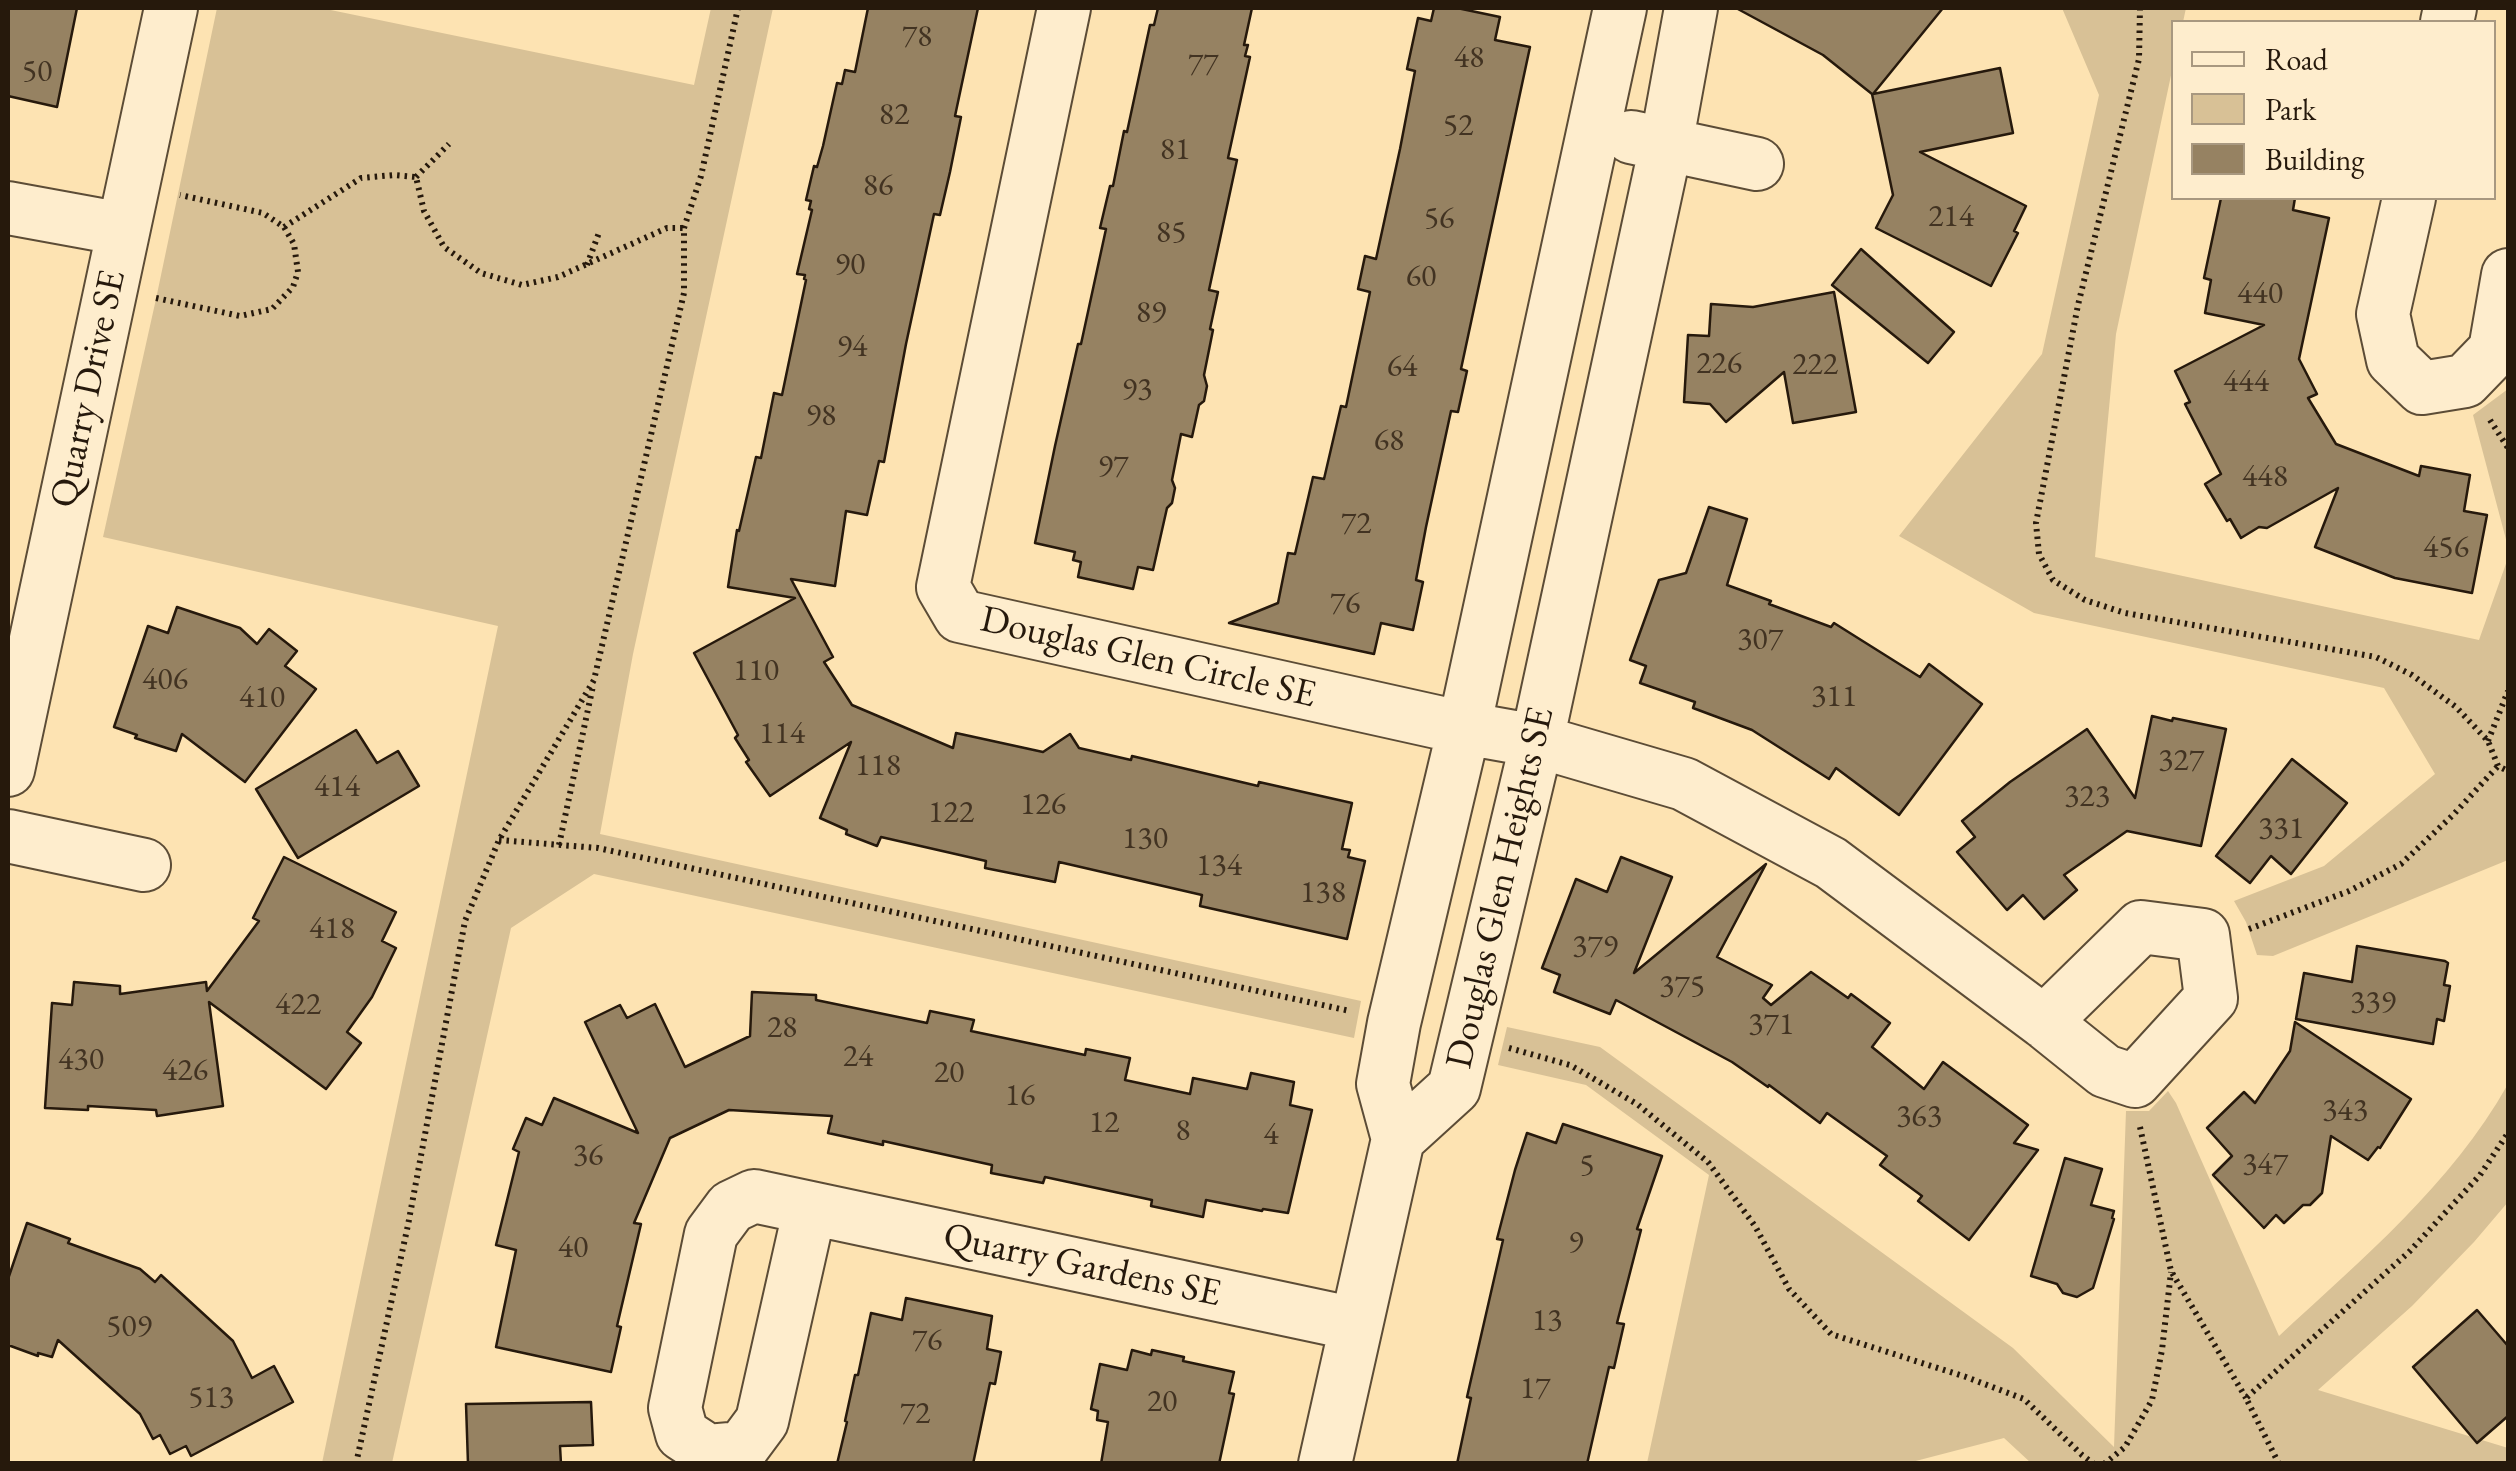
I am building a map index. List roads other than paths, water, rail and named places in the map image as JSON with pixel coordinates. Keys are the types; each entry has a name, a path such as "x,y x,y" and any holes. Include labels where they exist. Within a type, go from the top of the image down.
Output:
{"street":[{"name":"Quarry Drive SE","path":"8,770 171,8"},
{"name":"Douglas Glen Circle SE","path":"1064,8 944,586 960,616 1537,741 1684,784 1831,862 2105,1072 2134,1081 2212,998 2203,935 2141,928 2044,1022"},
{"name":"Douglas Glen Heights SE","path":"1620,8 1464,728 1394,1023 1384,1084 1398,1139 1454,1088 1537,741 1666,145 1691,8"},
{"path":"1594,130 1757,164"},
{"path":"2408,200 2383,314 2393,360 2422,388 2465,381 2495,350 2508,275"},
{"path":"8,208 128,207"},
{"path":"8,836 144,865"},
{"path":"1326,1464 1398,1139"},
{"name":"Quarry Gardens SE","path":"810,1208 1355,1324"}]}
